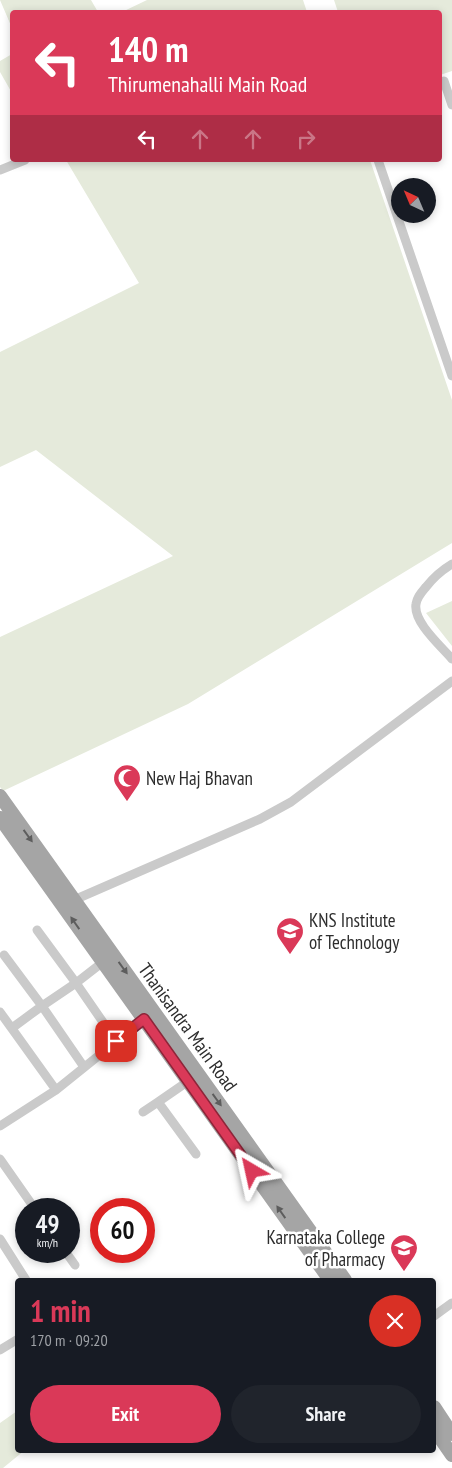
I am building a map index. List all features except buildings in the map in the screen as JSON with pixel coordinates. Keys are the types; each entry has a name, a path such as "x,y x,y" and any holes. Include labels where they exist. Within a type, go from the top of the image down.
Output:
{"main road":[{"name":"Thanisandra Main Road","path":"0,796 74,900 149,1016 187,1082 329,1278"},
{"name":"Thanisandra Main Road","path":"0,818 103,962 149,1016 344,1278"},
{"path":"436,1411 452,1434"},
{"path":"436,1432 452,1455"}],"street":[{"path":"444,81 452,105"},
{"path":"0,170 20,162"},
{"path":"379,162 452,373"},
{"path":"452,564 430,582 419,596 416,605 418,618 452,659"},
{"path":"74,900 260,819 291,802 452,681"},
{"path":"36,930 116,1041"},
{"path":"4,955 84,1067"},
{"path":"12,1028 103,962"},
{"path":"0,1012 56,1090"},
{"path":"0,1114 3,1124 56,1090 149,1016"},
{"path":"143,1112 187,1082"},
{"path":"158,1102 196,1154"},
{"path":"0,1159 27,1198"},
{"path":"0,1239 25,1278"},
{"path":"436,1315 452,1303"},
{"path":"0,1350 15,1341"}],"shaded area":[{"path":"0,0 91,0 97,10 10,10 10,23"},
{"path":"147,0 303,0 306,10 126,10"},
{"path":"334,0 452,0 452,71 442,74 442,10 337,10"},
{"path":"10,55 10,90 0,72 0,61"},
{"path":"67,162 371,162 452,400 452,543 188,704 3,791 0,787 0,637 173,556 36,450 0,467 0,352 139,283"},
{"path":"452,601 452,646 426,613"},
{"path":"15,1412 15,1453 21,1453 3,1468 0,1468 0,1423"}],"place":[{"name":"New Haj Bhavan","path":"127,802"},
{"name":"KNS Institute of Technology","path":"290,955"},
{"name":"Karnataka College of Pharmacy","path":"404,1272"}],"route":[{"path":"116,1041 144,1019 252,1171"}]}
